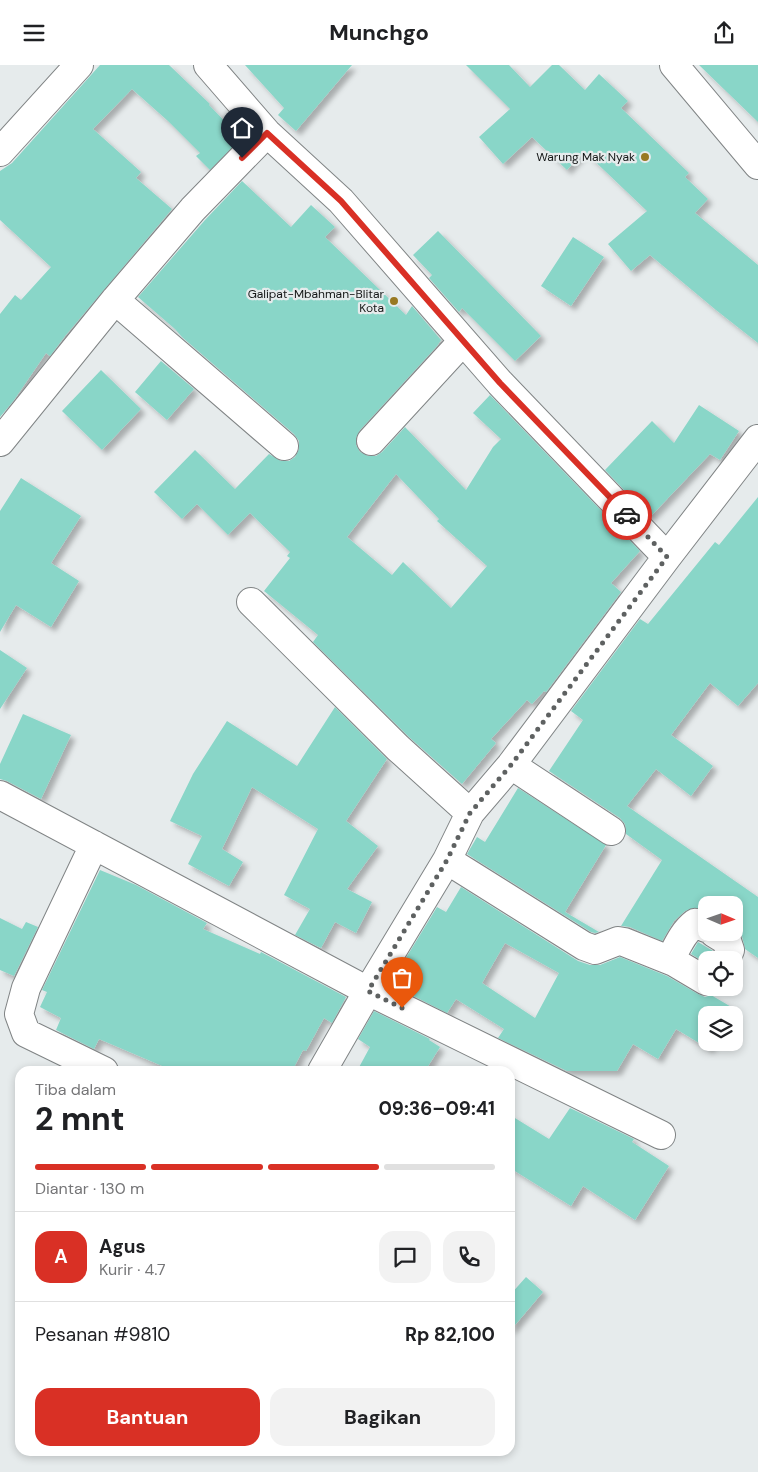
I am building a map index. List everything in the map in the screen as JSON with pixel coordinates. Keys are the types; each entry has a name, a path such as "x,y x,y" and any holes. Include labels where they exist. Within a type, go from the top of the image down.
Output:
{"street":[{"path":"0,151 79,65"},
{"path":"208,65 267,133 341,201 500,383 667,557"},
{"path":"674,65 758,165"},
{"path":"1,438 193,209 267,133"},
{"path":"115,300 284,446"},
{"path":"371,441 463,341"},
{"path":"325,1066 447,860 470,813 511,765 758,439"},
{"path":"251,602 398,748 470,813"},
{"path":"511,765 611,831"},
{"path":"0,795 368,991 661,1135"},
{"path":"94,845 26,988 19,1014 26,1033 94,1066"},
{"path":"447,860 584,946 595,950 618,941 670,960 698,976"},
{"path":"670,960 680,940 691,926 695,923 698,924"}],"building":[{"path":"100,65 169,65 210,104 241,138 210,170 196,156 200,153 132,89 93,129 141,172 136,178 172,209 50,356 46,353 0,417 0,314 15,295 21,300 51,267 0,220 0,171 12,163"},
{"path":"245,65 352,65 296,131 278,115 284,108"},
{"path":"466,65 509,65 530,87 552,65 559,65 585,90 599,74 628,101 621,108 689,173 685,177 708,199 695,213 758,265 758,343 650,255 631,271 608,244 647,211 584,151 567,170 532,137 503,164 479,137 510,109"},
{"path":"699,65 758,65 758,122"},
{"path":"242,181 291,227 311,205 335,227 325,237 406,315 412,306 441,340 360,430 356,438 356,445 360,452 368,456 376,456 405,427 466,490 493,447 501,439 473,413 490,395 640,551 611,583 621,592 546,692 544,691 532,704 527,700 491,739 496,743 462,784 409,737 313,642 318,635 264,591 290,558 287,556 290,552 250,513 228,535 197,504 182,519 154,492 195,450 235,489 269,454 281,461 289,461 295,457 299,449 299,441 294,434 138,297 205,220","holes":["396,474 439,519 437,521 487,566 451,608 403,562 392,575 347,537"]},
{"path":"438,231 541,336 515,361 462,308 459,312 429,278 432,275 413,255"},
{"path":"573,237 604,257 571,306 541,286"},
{"path":"161,361 194,389 167,420 135,392"},
{"path":"101,370 141,409 102,450 62,411"},
{"path":"699,405 739,431 720,460 710,454 650,517 605,470 652,421 674,443"},
{"path":"21,478 81,516 51,563 79,581 51,627 16,605 0,632 0,511"},
{"path":"758,497 758,683 738,706 710,683 671,735 713,766 691,796 656,769 627,806 758,897 758,958 745,949 743,940 743,896 698,896 698,909 693,908 685,911 674,921 662,941 630,927 621,926 662,860 626,834 625,824 620,818 549,771 583,720 571,711 640,619 648,624 715,542 719,545"},
{"path":"0,650 27,668 0,709"},
{"path":"335,707 387,759 346,821 378,846 347,889 372,902 356,933 335,922 321,948 295,935 310,909 284,895 318,829 252,787 222,849 243,862 229,886 188,864 202,836 170,821 193,774 227,721 297,766"},
{"path":"23,714 71,735 41,799 0,779 0,764"},
{"path":"518,788 606,845 565,912 599,932 591,932 467,854 477,837 485,842"},
{"path":"100,870 136,885 207,923 203,929 260,954 261,952 346,997 332,1023 324,1018 306,1051 303,1050 295,1066 162,1066 99,1039 94,1049 56,1030 61,1018 40,1007 47,992 42,990"},
{"path":"461,887 578,961 590,965 600,965 620,957 667,976 698,994 698,996 713,996 730,1006 698,1006 698,1042 676,1029 658,1059 633,1044 617,1071 567,1071 498,1038 504,1029 456,999 447,1013 390,984 437,907 446,912","holes":["505,943 559,973 535,1018 482,983"]},
{"path":"0,918 22,929 26,922 38,927 14,976 0,970"},
{"path":"698,942 713,951 698,951 698,958 691,954"},
{"path":"374,1011 430,1039 440,1047 428,1066 360,1066 370,1047 358,1039"},
{"path":"570,1108 634,1139 632,1142 669,1166 635,1220 583,1186 571,1206 515,1171 515,1118 549,1139"},
{"path":"526,1277 543,1292 515,1325 515,1289"}],"way so far":[{"path":"402,1008 368,991 447,860 470,813 511,765 667,557 627,515"}],"place":[{"name":"Warung Mak Nyak","path":"645,157"},
{"name":"Galipat-Mbahman-Blitar Kota","path":"394,301"}],"route":[{"path":"242,158 267,133 341,201 500,383 627,515"}]}
